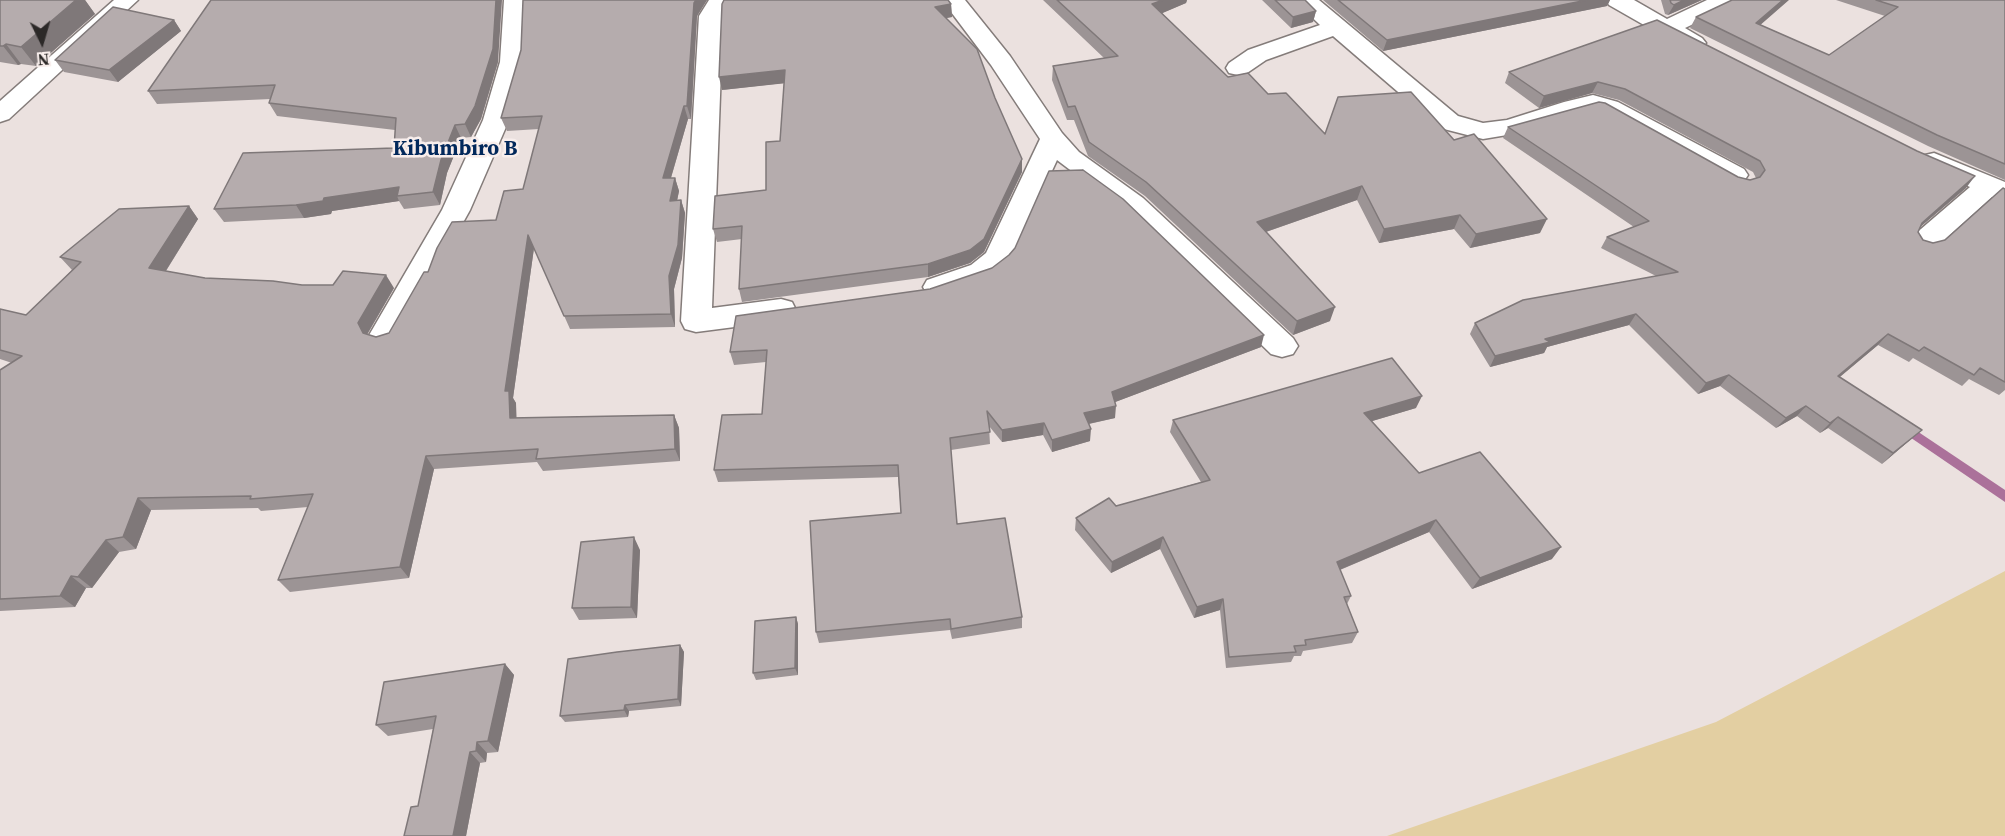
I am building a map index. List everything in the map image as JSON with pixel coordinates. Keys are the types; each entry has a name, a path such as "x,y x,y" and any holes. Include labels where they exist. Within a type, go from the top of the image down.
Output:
{"street":[{"path":"0,114 127,0"},
{"path":"384,337 456,210 496,120 512,62 515,0"},
{"path":"720,0 711,16 696,321 812,306"},
{"path":"953,0 1001,61 1053,139 1070,158 1133,204 1282,346"},
{"path":"1305,0 1449,122 1483,131 1510,127 1573,106 1593,103 1609,107 1742,180"},
{"path":"1617,0 1712,52"},
{"path":"1666,28 1725,0"},
{"path":"1239,68 1257,56 1336,27"},
{"path":"912,292 967,278 981,272 998,259 1053,139"},
{"path":"1908,149 1997,189 1924,242"}],"shaded area":[{"path":"2005,571 2005,836 1387,836 1716,722"}],"building":[{"path":"0,0 76,0 21,47 6,44 0,46"},
{"path":"211,0 496,0 493,49 475,106 465,124 455,125 441,160 433,192 397,196 399,187 324,198 323,201 296,205 214,209 243,153 394,148 396,118 269,103 275,85 148,91"},
{"path":"523,0 696,0 687,106 684,106 663,178 675,178 670,201 681,200 678,245 669,276 671,314 564,316 528,235 505,391 509,391 510,418 674,415 675,449 536,459 538,449 426,456 400,567 278,580 313,494 250,499 251,496 138,498 123,537 106,540 78,577 71,576 60,596 0,599 0,370 22,356 0,350 0,309 26,315 81,262 60,257 119,209 189,206 149,268 205,278 273,281 302,285 333,285 343,271 386,275 358,323 363,333 376,337 389,333 424,272 428,272 437,248 452,222 496,220 504,191 523,189 542,116 501,118 521,50"},
{"path":"724,0 948,0 951,4 935,7 977,49 995,98 1022,159 984,239 970,250 928,264 739,289 742,226 713,229 715,196 766,190 766,142 780,141 785,70 719,77"},
{"path":"1057,0 1163,0 1152,4 1228,77 1248,73 1268,94 1286,93 1325,134 1338,97 1411,92 1454,140 1474,134 1547,219 1476,234 1460,215 1384,229 1362,186 1257,222 1335,307 1297,321 1146,182 1089,142 1075,106 1068,107 1053,66 1118,56"},
{"path":"1275,0 1305,0 1316,11 1293,17"},
{"path":"1338,0 1587,0 1387,40"},
{"path":"1670,0 1684,0 1674,5"},
{"path":"1732,0 1783,0 1756,23 1829,55 1898,7 1876,0 2005,0 2005,164 1937,135 1696,17"},
{"path":"113,7 174,20 109,70 55,60"},
{"path":"1657,20 1917,151 1975,176 1922,223 1918,232 1923,240 1933,243 1945,240 2003,188 2005,189 2005,382 1980,368 1974,375 1924,347 1919,351 1888,334 1838,376 1922,430 1893,453 1838,417 1830,423 1806,406 1786,418 1729,375 1706,383 1636,314 1545,339 1550,342 1495,356 1475,323 1523,300 1678,272 1607,237 1649,221 1508,127 1599,102 1605,103 1738,177 1750,180 1760,177 1765,170 1760,161 1625,89 1598,82 1544,96 1509,72"},
{"path":"1083,170 1123,199 1264,335 1112,392 1116,406 1084,413 1091,429 1052,440 1044,423 1002,430 987,411 990,432 950,438 957,524 1005,518 1022,617 951,629 950,619 816,632 810,521 901,513 898,465 714,470 722,415 762,414 767,350 730,352 736,316 930,289 992,268 1015,248 1049,171"},
{"path":"1392,358 1422,396 1364,413 1419,473 1480,452 1561,547 1480,578 1436,520 1337,562 1351,596 1344,597 1358,632 1305,640 1306,645 1294,646 1296,652 1229,657 1223,599 1197,607 1163,537 1112,562 1076,518 1109,498 1116,506 1210,480 1173,420"},
{"path":"634,537 631,607 572,608 581,542"},
{"path":"796,617 795,668 753,673 755,621"},
{"path":"680,645 678,699 625,705 624,710 560,716 568,659"},
{"path":"505,664 488,741 477,742 476,751 470,752 453,836 404,836 411,807 418,806 436,716 376,725 384,682"}],"waterway":[{"path":"1902,426 2005,497"}],"district":[{"name":"Kibumbiro B","path":"455,150"}]}
